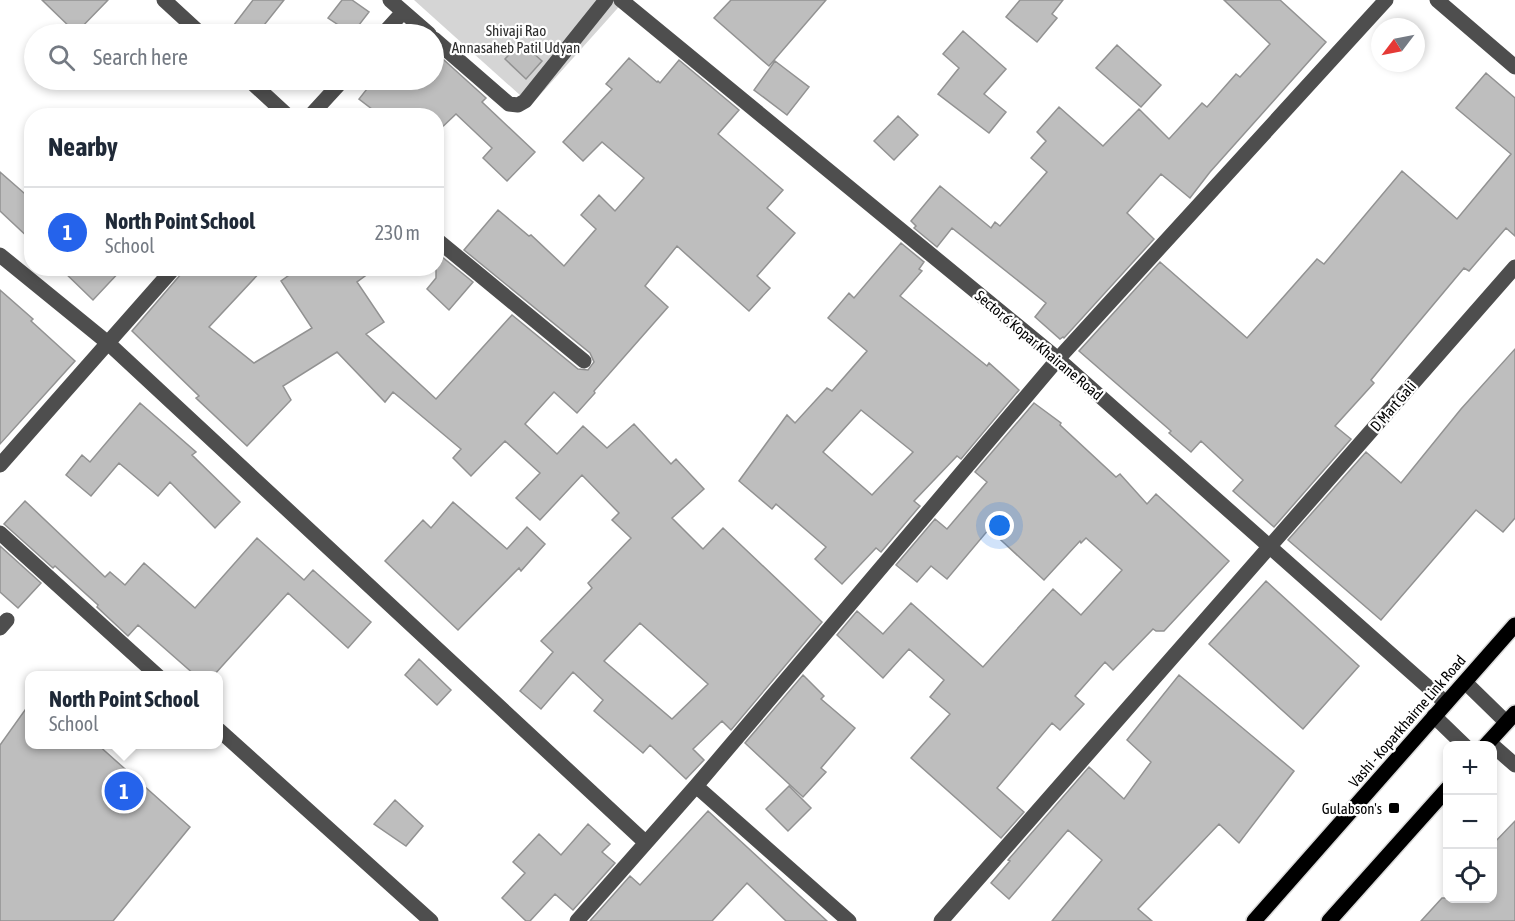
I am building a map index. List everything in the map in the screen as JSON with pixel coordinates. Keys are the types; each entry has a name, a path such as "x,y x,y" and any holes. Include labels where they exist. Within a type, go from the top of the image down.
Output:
{"main road":[{"name":"Vashi - Koparkhairne Link Road","path":"1254,921 1515,625"},
{"path":"1490,741 1511,717"},
{"path":"1329,921 1443,794"}],"street":[{"path":"164,0 190,24"},
{"path":"390,0 417,24"},
{"path":"444,48 509,104 518,105 525,101 606,0"},
{"name":"Sector 6 Kopar Khairane Road","path":"621,0 1058,358 1446,703"},
{"path":"577,921 696,786 1058,358 1386,0"},
{"path":"1437,0 1515,67"},
{"path":"392,24 403,12"},
{"path":"260,90 279,108"},
{"path":"317,108 334,90"},
{"path":"444,246 584,361"},
{"path":"0,255 24,275"},
{"name":"D Mart Gali","path":"940,921 1515,267"},
{"path":"26,276 108,343 645,843"},
{"path":"3,456 167,276"},
{"path":"0,533 154,671"},
{"path":"1465,682 1511,717"},
{"path":"1434,716 1460,741"},
{"path":"223,734 431,921"},
{"path":"1497,752 1515,765"},
{"path":"696,786 849,921"}],"green space":[{"name":"Shivaji Rao Annasaheb Patil Udyan","path":"414,0 625,0 531,105 444,27 444,24 441,24"}],"building":[{"path":"42,0 108,0 85,24 67,24"},
{"path":"253,0 284,0 265,24 235,24"},
{"path":"342,0 352,0 369,12 360,24 337,24 328,18"},
{"path":"731,0 826,0 769,66 714,18"},
{"path":"1020,0 1063,0 1052,14 1057,18 1037,42 1006,17"},
{"path":"1224,0 1280,0 1326,42 1210,172 1190,198 1161,174 1127,213 1154,239 1064,338 1060,339 1035,317 1046,303 952,228 937,247 914,228 916,226 911,221 940,186 991,228 995,222 1000,226 1047,172 1031,158 1046,141 1037,132 1059,107 1103,146 1139,109 1169,139 1202,103 1207,107 1236,74 1240,77 1270,44"},
{"path":"963,31 1006,69 984,94 1006,112 989,133 938,94 959,68 943,54"},
{"path":"521,42 542,61 526,79 505,59"},
{"path":"1117,45 1161,85 1141,107 1096,68"},
{"path":"629,58 660,83 679,60 739,110 718,134 783,190 767,208 795,233 757,276 770,288 749,311 677,246 645,286 668,307 594,391 595,393 577,413 554,392 525,424 557,454 583,426 607,448 634,424 671,464 676,459 704,489 672,518 703,549 723,528 822,622 731,730 722,721 693,749 704,760 686,779 650,745 643,753 594,711 603,700 573,672 541,709 520,691 553,652 541,641 592,588 588,583 631,538 612,520 619,513 582,475 540,520 516,498 540,473 505,441 471,476 453,458 461,449 393,392 385,402 337,352 283,386 291,400 247,446 196,398 199,396 132,331 179,276 257,276 209,327 254,363 312,328 281,281 288,276 365,276 357,282 384,322 366,334 436,399 512,315 578,369 588,370 594,362 590,353 464,250 498,210 529,236 531,235 564,266 596,229 581,215 599,195 615,211 644,178 602,142 583,161 563,142 612,89 606,84","holes":["640,623 708,684 672,719 604,661"]},
{"path":"444,60 486,98 482,102 535,152 507,181 483,158 492,148 456,114 444,125 444,108 371,108 359,99 366,90 444,90"},
{"path":"775,61 809,87 787,115 754,90"},
{"path":"1486,73 1515,98 1515,236 1506,228 1469,271 1464,268 1407,336 1371,380 1374,383 1335,426 1351,439 1274,527 1233,491 1243,480 1201,441 1191,452 1169,433 1171,431 1079,351 1160,262 1247,338 1317,259 1324,264 1402,171 1457,219 1511,154 1456,108"},
{"path":"898,116 918,135 894,160 874,141"},
{"path":"0,172 24,193 24,234 0,211"},
{"path":"901,243 924,262 919,269 922,271 900,296 987,366 989,363 1019,390 961,459 957,456 914,501 920,506 881,552 876,548 842,584 815,559 826,547 776,504 772,509 739,481 787,415 795,423 827,388 832,391 867,351 828,318 849,293 854,298","holes":["861,410 913,452 872,495 823,452"]},
{"path":"444,258 473,282 449,310 427,289 436,276 444,276"},
{"path":"68,276 116,276 93,300"},
{"path":"0,290 75,361 0,444"},
{"path":"1515,349 1515,518 1503,532 1476,510 1381,620 1288,540 1366,452 1401,483 1461,409"},
{"path":"140,403 196,452 192,455 240,502 215,528 170,482 158,496 119,463 91,496 66,475 82,455 90,462"},
{"path":"1034,403 1061,423 1060,425 1116,477 1120,474 1147,504 1156,494 1229,561 1164,631 1153,629 1113,670 1105,662 1075,696 1084,704 1060,730 1052,723 997,788 1024,812 1001,838 911,758 950,714 930,697 944,680 909,649 883,678 837,635 857,611 883,634 911,603 983,667 1053,589 1081,615 1122,570 1086,538 1081,543 1080,541 1044,580 989,529 947,579 931,566 917,582 896,565 935,519 947,529 987,482 975,472"},
{"path":"25,501 105,577 110,572 125,585 144,563 195,608 257,538 304,580 313,570 371,622 348,648 288,593 218,671 190,671 138,625 128,636 55,566 53,568 4,524"},
{"path":"453,502 507,549 527,527 545,544 521,571 519,568 458,630 385,561 423,520 431,528"},
{"path":"0,546 41,583 18,608 0,592"},
{"path":"1266,581 1359,666 1303,729 1209,644"},
{"path":"419,659 451,690 437,705 405,675"},
{"path":"803,675 824,696 821,699 855,728 821,768 826,772 803,797 745,743"},
{"path":"1179,675 1294,771 1239,843 1219,824 1138,909 1152,921 1052,921 1102,860 1068,830 1009,899 991,883 1010,861 1008,860 1089,767 1124,799 1151,762 1127,740"},
{"path":"25,710 25,749 103,749 190,827 113,921 0,921 0,745"},
{"path":"789,786 811,808 788,831 766,809"},
{"path":"395,800 423,826 406,846 374,824"},
{"path":"708,811 827,921 786,921 747,883 712,921 590,921 630,876 640,885"},
{"path":"1515,821 1515,921 1421,921 1442,898 1443,903 1497,903 1497,840"},
{"path":"588,824 610,844 602,852 615,863 573,910 555,894 530,921 526,921 502,898 525,873 513,862 539,834 561,855"}],"place":[{"name":"North Point School","path":"124,791"},
{"name":"Gulabson's","path":"1394,808"}]}
